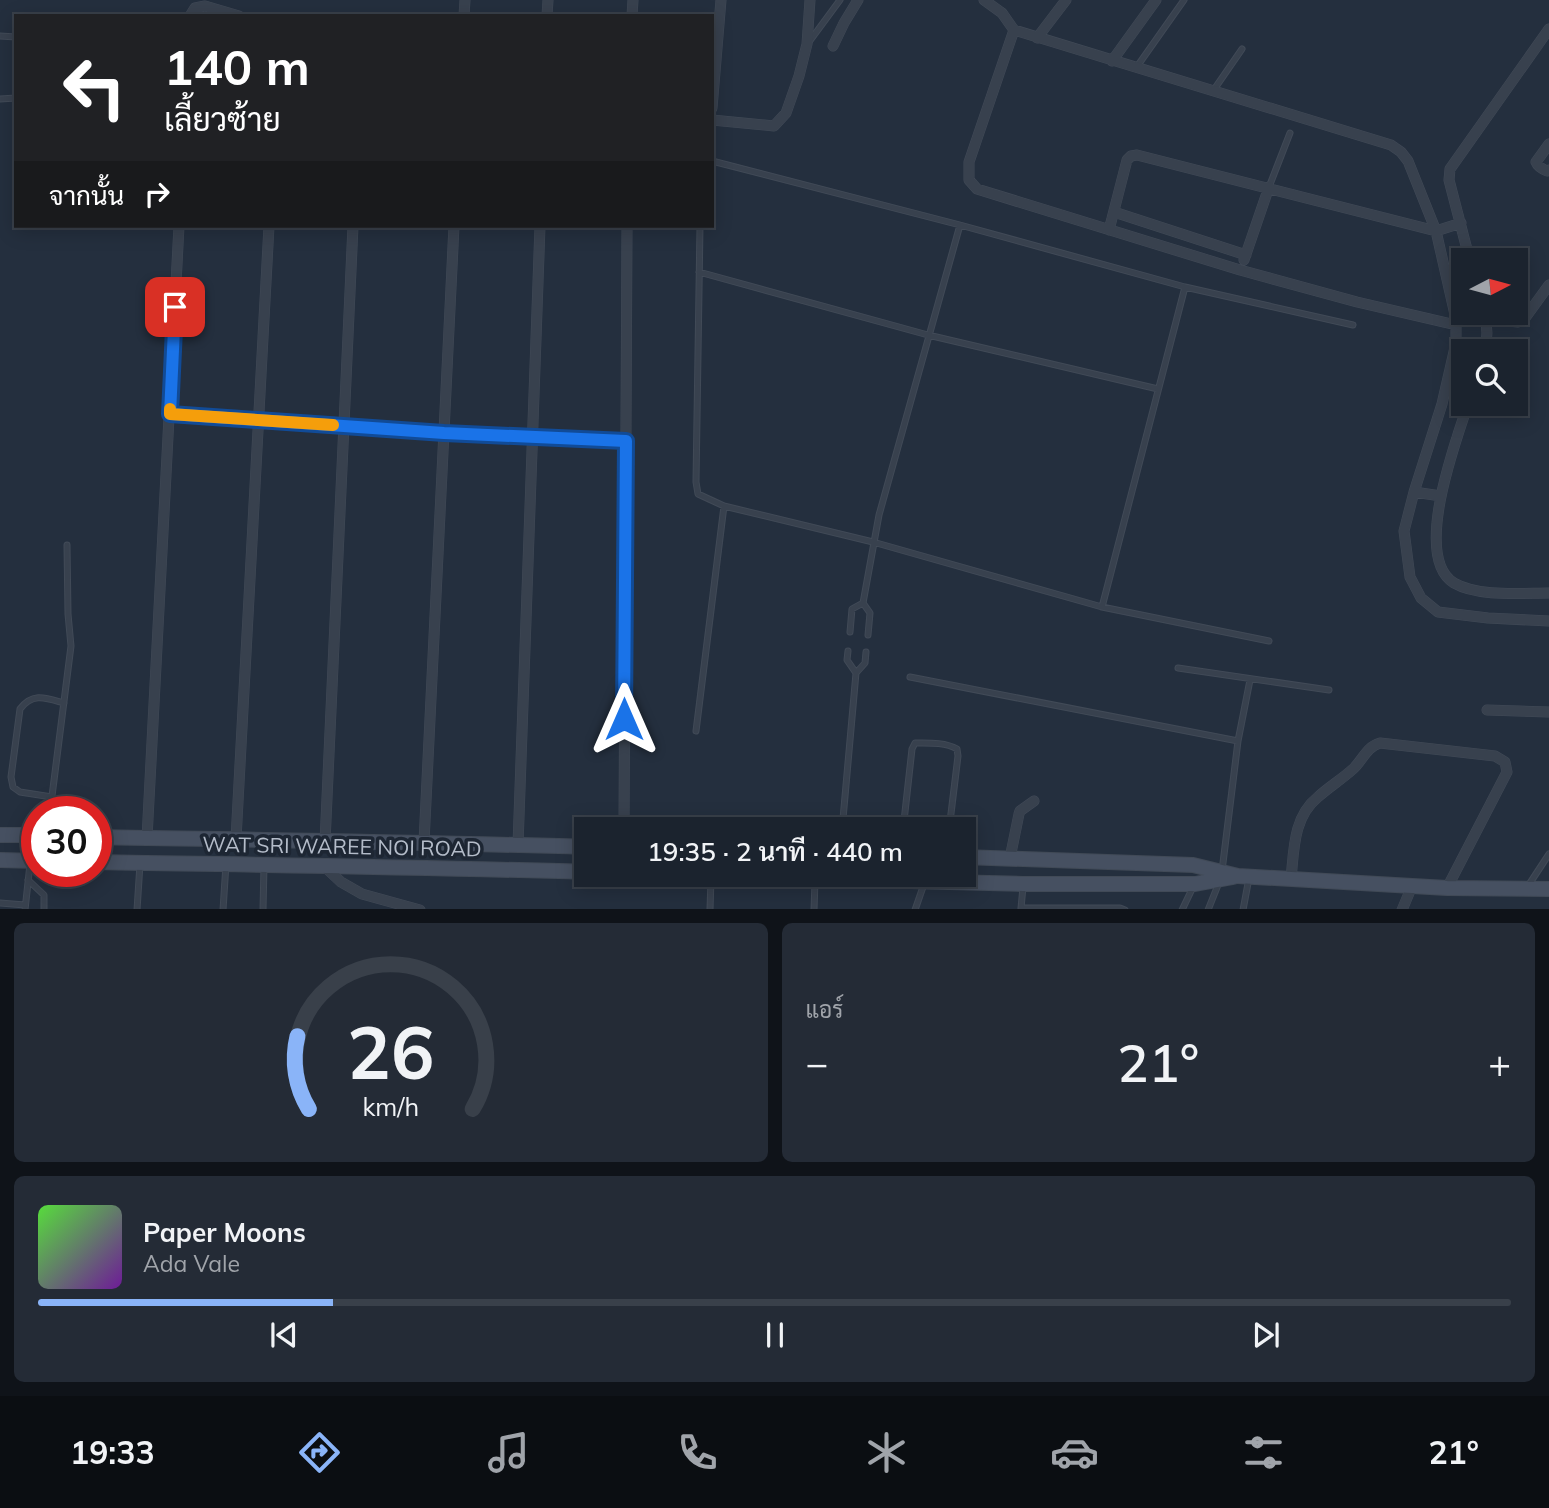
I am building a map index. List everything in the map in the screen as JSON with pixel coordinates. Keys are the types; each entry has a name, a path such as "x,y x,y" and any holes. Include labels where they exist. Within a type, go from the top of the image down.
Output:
{"main road":[{"path":"0,835 21,835"},
{"name":"WAT SRI WAREE NOI ROAD","path":"112,837 574,847"},
{"path":"976,857 1194,865 1221,875 1447,888 1549,889"},
{"path":"1016,858 1023,884"},
{"path":"0,860 21,861"},
{"name":"WAT SRI WAREE NOI ROAD","path":"112,862 574,872"},
{"path":"976,883 1195,884 1221,875"}],"street":[{"path":"714,84 721,0"},
{"path":"714,120 774,126 786,113 807,44 810,0"},
{"path":"833,46 858,0"},
{"path":"984,0 1002,13 1014,30 1391,145 1408,161 1436,231 1451,302"},
{"path":"1037,38 1066,0"},
{"path":"1112,61 1156,0"},
{"path":"191,14 195,8 205,6 232,14"},
{"path":"1014,30 969,162 968,180 977,189 1240,270 1451,324"},
{"path":"1467,248 1450,180 1450,169 1547,35"},
{"path":"1549,144 1536,162 1537,166 1549,170"},
{"path":"1109,230 1127,160 1137,155 1436,231 1461,223"},
{"path":"1240,270 1269,187"},
{"path":"1114,212 1246,255"},
{"path":"147,838 179,228"},
{"path":"236,839 269,228"},
{"path":"324,842 353,228"},
{"path":"424,842 454,228"},
{"path":"518,845 540,228"},
{"path":"624,817 626,228"},
{"path":"1528,314 1549,285"},
{"path":"1456,326 1456,343 1442,404 1404,531 1410,577 1417,591 1438,612 1549,621"},
{"path":"170,414 444,433 626,441"},
{"path":"1464,416 1438,505 1436,550 1439,565 1447,578 1455,584 1483,592 1549,593"},
{"path":"1414,492 1441,496"},
{"path":"1487,710 1549,712"},
{"path":"1291,879 1299,823 1307,807 1356,766 1366,751 1380,743 1495,756 1505,762 1507,772 1447,888"},
{"path":"1016,858 1019,814 1034,801"},
{"path":"325,867 341,882 362,894 420,909"},
{"path":"1402,909 1412,886"}],"lane":[{"path":"807,44 841,0"},
{"path":"1136,68 1184,0"},
{"path":"1213,91 1242,49"},
{"path":"1269,187 1290,134"},
{"path":"714,162 1185,287 1353,325"},
{"path":"868,635 870,613 863,603 878,515 960,225"},
{"path":"701,228 696,482 698,494 724,506 873,542 1102,607 1269,641"},
{"path":"699,272 928,335 1158,389"},
{"path":"1102,607 1185,287"},
{"path":"696,731 724,506"},
{"path":"52,796 71,646 66,545"},
{"path":"850,632 852,609 863,603"},
{"path":"843,817 856,673 848,660 848,651"},
{"path":"856,673 865,663 866,652"},
{"path":"1178,668 1329,691"},
{"path":"910,677 1238,741"},
{"path":"1208,909 1221,875 1238,741 1250,680"},
{"path":"46,796 20,792 13,787 11,777 20,709 26,701 34,698 64,703"},
{"path":"904,817 912,749 915,743 951,745 957,749 950,817"},
{"path":"1527,889 1549,854"},
{"path":"137,909 140,863"},
{"path":"223,909 226,864"},
{"path":"263,909 264,866"},
{"path":"1243,909 1244,876"},
{"path":"1023,884 1021,909 1125,909"},
{"path":"1182,909 1195,884"},
{"path":"0,903 25,907 27,887"},
{"path":"35,887 44,895 44,909"},
{"path":"710,909 711,887"},
{"path":"815,887 815,909"},
{"path":"915,909 923,887"}],"slow traffic":[{"path":"170,409 170,414 333,425"}],"route":[{"path":"175,307 170,414 444,433 626,441 624,719"}]}
